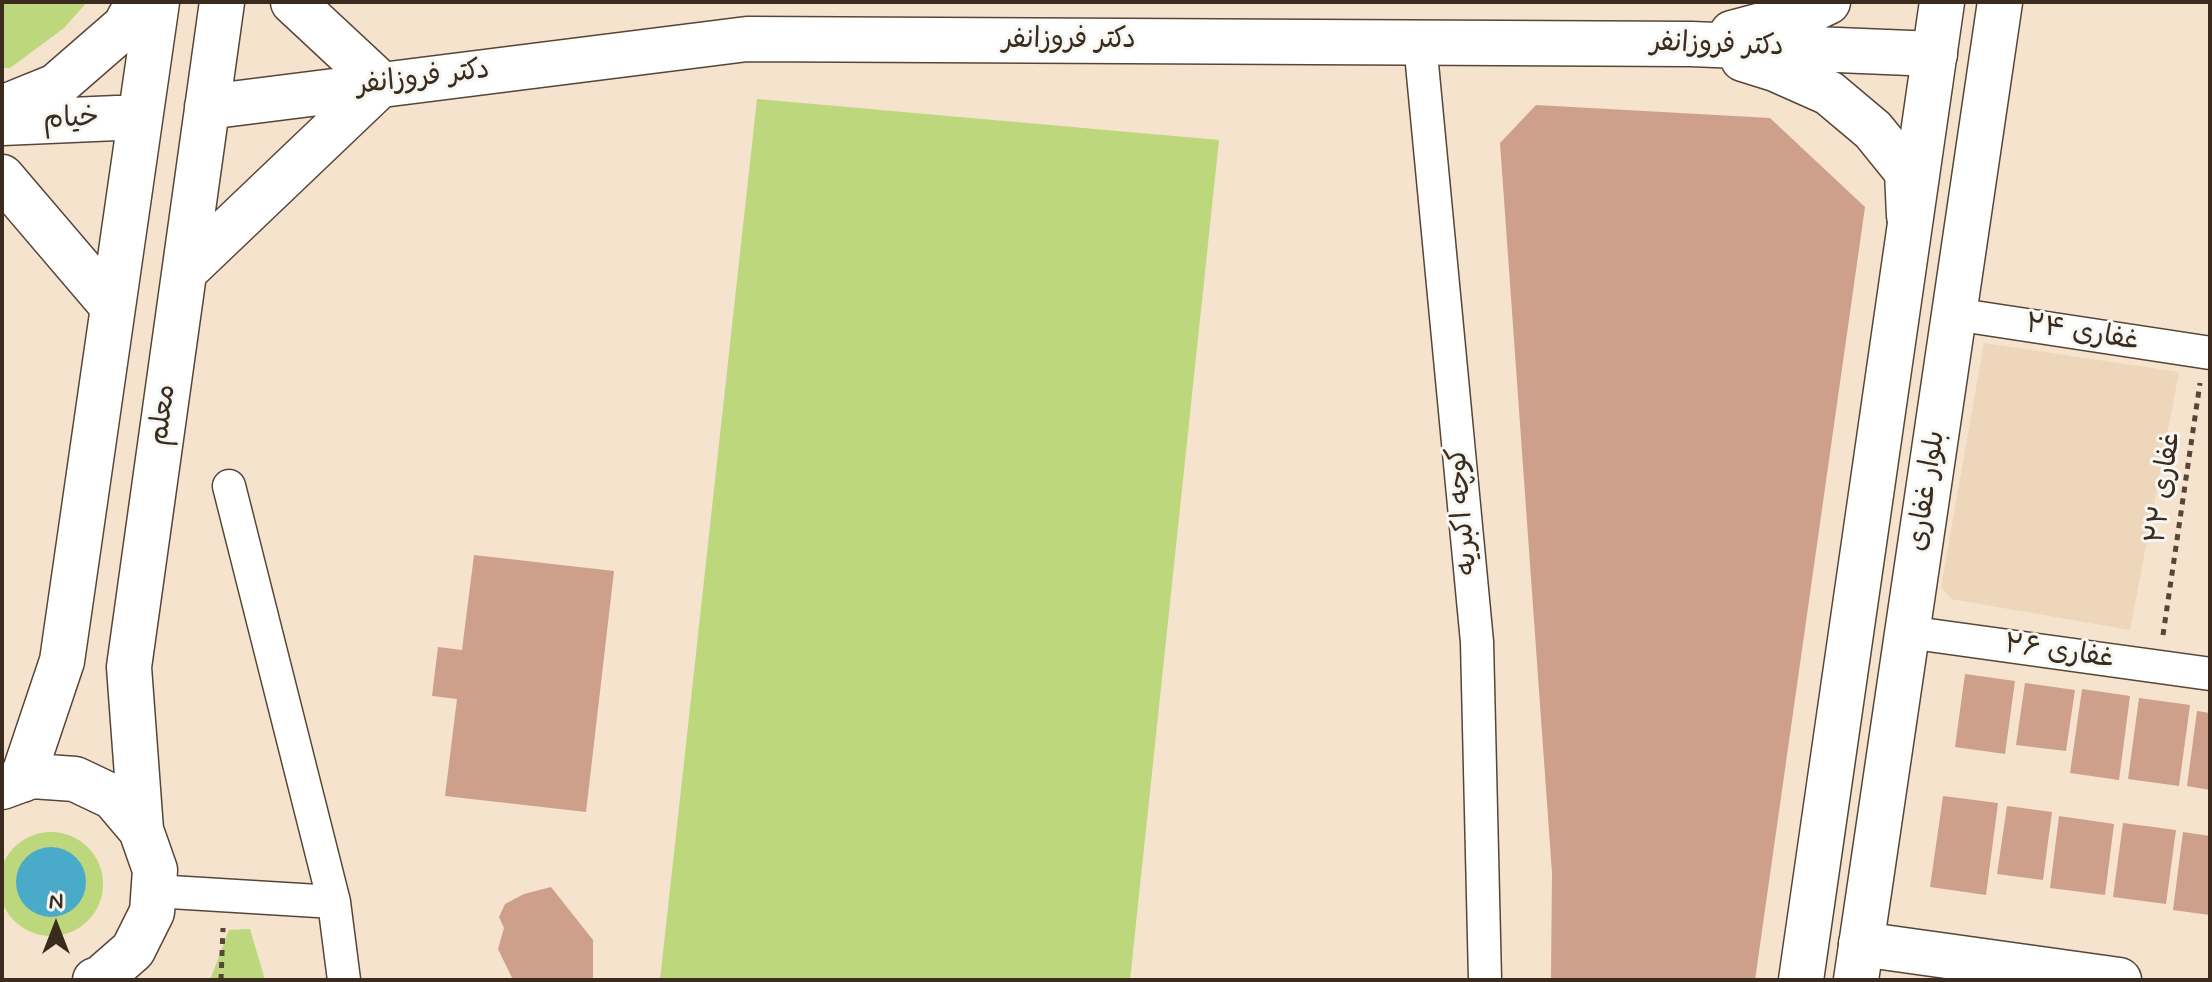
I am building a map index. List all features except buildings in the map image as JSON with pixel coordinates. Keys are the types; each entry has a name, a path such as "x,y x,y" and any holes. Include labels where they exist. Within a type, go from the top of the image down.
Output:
{"main road":[{"path":"2,108 56,86 125,26 138,2"},
{"path":"12,783 62,661 157,2"},
{"name":"معلم","path":"141,830 129,667 222,2"},
{"path":"185,271 381,84 293,2"},
{"path":"1691,44 1803,14 1828,2"},
{"name":"بلوار غفاری","path":"1801,980 1942,2"},
{"name":"بلوار غفاری","path":"1859,962 2000,2"},
{"name":"دکتر فروزانفر","path":"207,107 747,39 1691,44 1935,54"},
{"path":"1691,44 1775,69 1829,93 1873,130 1907,172 1910,224"},
{"name":"خیام","path":"2,123 140,117"},
{"path":"2,177 113,307"},
{"path":"12,783 32,776 75,779 113,797 141,830 155,870 152,912 133,950 99,979"},
{"path":"1859,962 2119,980"}],"street":[{"name":"کوچه اکبریه","path":"1420,43 1477,642 1485,980"},
{"name":"غفاری ۲۴","path":"1954,314 2207,353"},
{"path":"229,486 334,902 344,980"},
{"name":"غفاری ۲۶","path":"1907,632 2210,674"},
{"path":"154,891 334,902"}],"path":[{"name":"غفاری ۲۲","path":"2159,667 2207,353"},
{"path":"222,978 225,895"}],"shaded area":[{"path":"1984,343 2179,372 2130,630 1951,599 1941,587"}],"green space":[{"path":"2,2 87,2 64,28 10,68 2,68"},
{"path":"757,99 1219,140 1130,980 660,980"},
{"path":"51,832 71,836 88,847 99,864 103,884 99,904 88,921 71,932 51,936 31,932 14,921 3,904 -1,884 3,864 14,847 31,836"},
{"path":"250,929 265,980 210,980 229,930"}],"water":[{"path":"58,847 80,862 86,882 84,896 76,907 65,915 44,917 26,907 18,896 16,875 26,857 37,849"}]}
